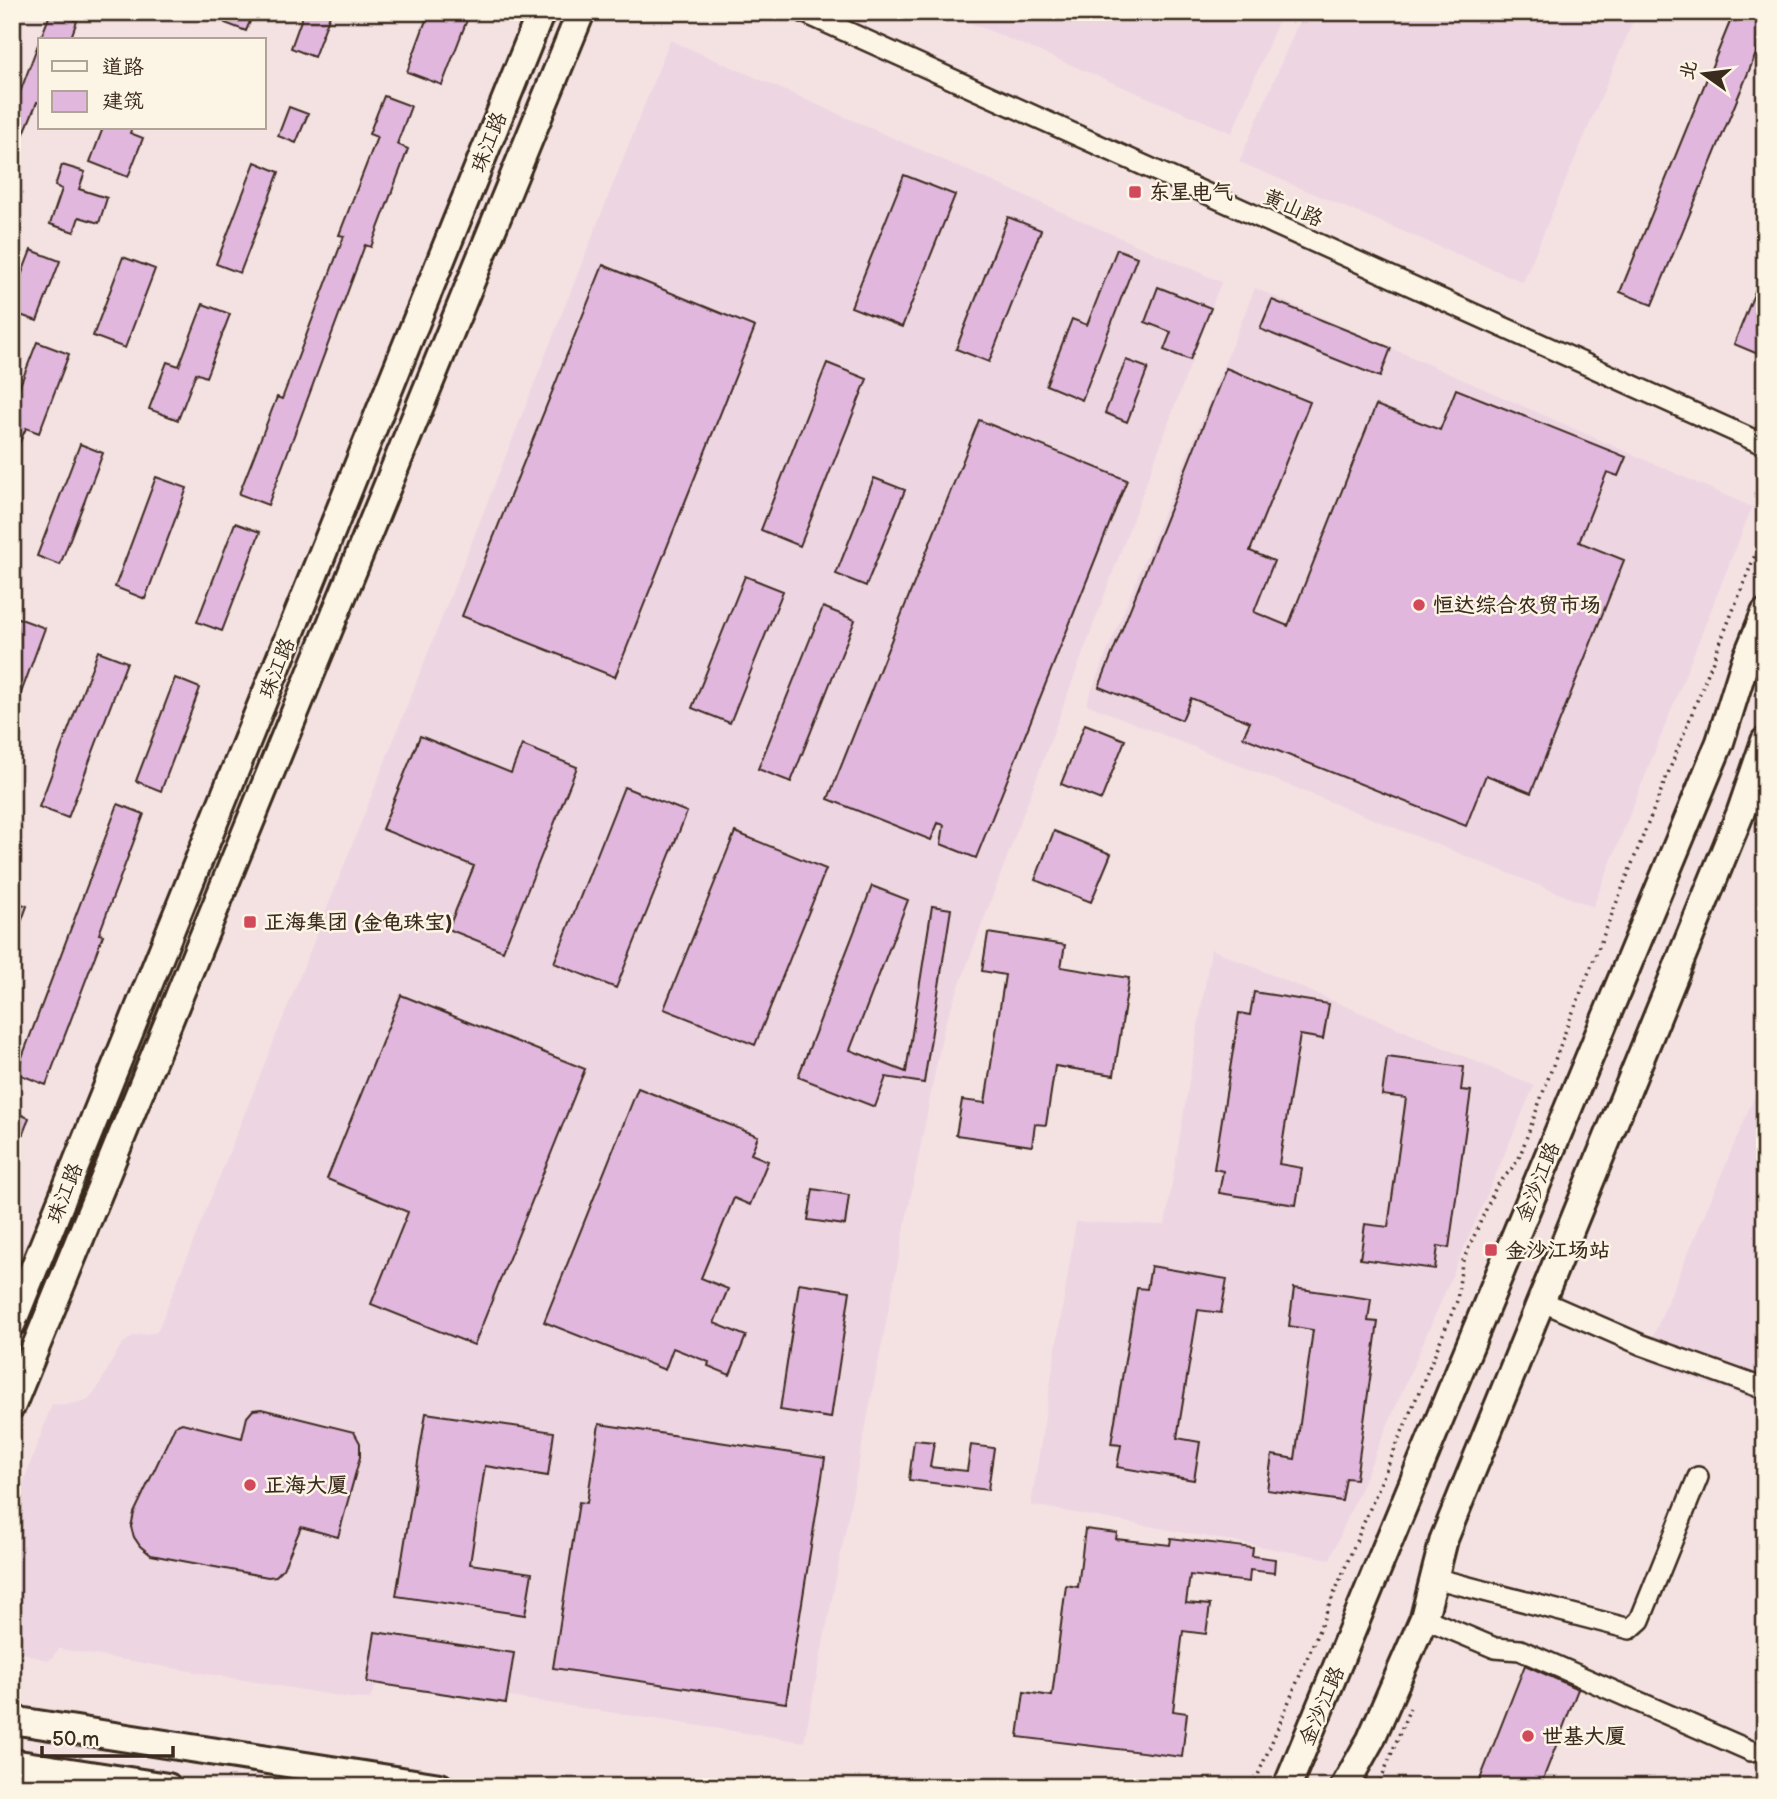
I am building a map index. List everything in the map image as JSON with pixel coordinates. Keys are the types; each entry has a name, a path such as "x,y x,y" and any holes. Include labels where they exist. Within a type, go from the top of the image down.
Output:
{"main road":[{"name":"珠江路","path":"12,1323 541,12"},
{"path":"12,1405 20,1363 581,12"},
{"name":"金沙江路","path":"1287,1787 1720,742 1745,662 1765,613"},
{"path":"1344,1787 1371,1739 1424,1618 1444,1539 1735,827 1765,741"},
{"path":"12,1720 440,1787"},
{"path":"1356,1787 1371,1739"},
{"path":"12,1763 168,1787"}],"street":[{"name":"黄山路","path":"803,12 1765,445"},
{"path":"1541,1301 1642,1345 1765,1389"},
{"path":"1434,1578 1630,1629 1640,1620 1698,1477"},
{"path":"1424,1618 1495,1648 1520,1650 1751,1751"}],"path":[{"path":"1253,1787 1457,1301 1462,1263 1496,1186 1518,1161 1572,1014 1765,530"}],"shaded area":[{"path":"945,12 1282,12 1232,133"},
{"path":"1303,12 1637,12 1523,282 1239,162"},
{"path":"670,40 1221,282 944,1027 804,1742 379,1677 370,1699 350,1698 59,1649 49,1661 19,1652 12,1645 12,1514 52,1404 66,1405 87,1400 97,1389 121,1345 133,1336 157,1332"},
{"name":"恒达综合农贸市场","path":"1255,288 1752,507 1593,907 1086,704"},
{"path":"1211,949 1534,1086 1330,1559 1031,1505 1076,1222 1165,1225"},
{"path":"1765,1071 1765,1404 1643,1360"}],"building":[{"path":"51,12 77,21 71,38 41,38"},
{"path":"229,12 254,12 246,31 225,23"},
{"path":"304,12 331,12 314,57 291,48"},
{"path":"429,12 470,12 442,85 407,72"},
{"path":"1734,12 1765,12 1765,32 1652,305 1620,292"},
{"path":"38,45 38,102 12,162 12,92 19,95"},
{"path":"384,96 411,106 397,144 408,149 371,247 365,245 268,505 239,494 277,397 282,399 344,236 339,235 377,137 369,134"},
{"path":"289,107 308,114 296,143 278,136"},
{"path":"102,130 131,130 130,133 143,138 128,177 90,162"},
{"path":"255,162 279,172 240,273 216,264"},
{"path":"62,165 85,172 79,189 107,198 99,223 79,217 74,232 50,224 62,189 55,186"},
{"path":"904,175 955,195 902,327 851,307"},
{"path":"1008,217 1041,230 989,362 956,349"},
{"path":"1117,249 1137,257 1082,400 1046,385 1072,319 1087,325"},
{"path":"31,250 60,261 37,321 12,312 12,299"},
{"path":"123,257 155,269 125,348 93,336"},
{"path":"603,265 755,327 615,677 462,616"},
{"path":"1765,269 1765,357 1734,344"},
{"path":"1158,287 1211,308 1190,360 1164,350 1171,332 1145,322"},
{"path":"1272,300 1391,348 1380,377 1260,329"},
{"path":"203,304 230,314 206,377 196,373 178,420 149,409 167,362 179,366"},
{"path":"37,342 69,354 39,433 26,428 12,460 12,406"},
{"path":"1126,360 1148,368 1127,422 1105,413"},
{"path":"827,363 867,379 800,546 761,530"},
{"name":"恒达综合农贸市场","path":"1226,368 1310,402 1250,551 1274,561 1254,612 1288,626 1376,405 1440,430 1456,389 1626,457 1618,476 1607,472 1579,542 1624,560 1531,793 1486,775 1466,826 1243,737 1250,722 1191,698 1182,720 1099,687"},
{"path":"979,420 1127,480 976,858 941,844 944,825 938,823 931,840 828,799"},
{"path":"80,444 103,453 60,565 37,556"},
{"path":"156,477 187,488 145,599 115,587"},
{"path":"874,478 905,490 866,586 836,574"},
{"path":"235,523 260,532 222,631 197,622"},
{"path":"745,576 783,591 730,723 692,708"},
{"path":"823,607 855,620 791,782 758,769"},
{"path":"18,618 45,628 14,712 12,632"},
{"path":"98,651 127,662 68,818 39,807"},
{"path":"175,678 200,688 161,791 136,781"},
{"path":"1085,724 1125,740 1101,800 1061,784"},
{"path":"420,736 511,773 522,745 577,767 503,951 448,929 474,866 382,829"},
{"path":"624,787 687,812 616,988 554,963"},
{"path":"118,804 144,814 99,934 103,935 46,1085 16,1073"},
{"path":"1054,831 1111,854 1091,902 1035,880"},
{"path":"735,832 826,869 755,1045 664,1009"},
{"path":"872,886 908,900 850,1050 906,1072 932,906 951,909 924,1083 886,1077 875,1107 798,1077"},
{"path":"12,900 27,906 14,942 12,942"},
{"path":"988,933 1065,945 1061,967 1129,978 1114,1075 1055,1066 1046,1125 1035,1124 1032,1146 956,1135 962,1100 985,1103 1005,975 982,971"},
{"path":"1254,992 1329,1004 1323,1039 1300,1035 1279,1164 1302,1168 1296,1205 1219,1193 1223,1171 1214,1169 1239,1013 1250,1015"},
{"path":"401,995 585,1069 474,1345 371,1304 408,1212 327,1179"},
{"path":"1387,1057 1464,1067 1461,1090 1471,1091 1449,1248 1438,1246 1435,1269 1360,1259 1365,1224 1388,1227 1406,1098 1382,1095"},
{"path":"638,1088 758,1136 751,1154 768,1161 750,1205 734,1198 701,1278 728,1289 714,1323 746,1336 730,1375 708,1366 709,1362 673,1348 665,1370 544,1322"},
{"path":"12,1111 29,1118 14,1157 12,1157"},
{"path":"813,1189 849,1195 845,1225 808,1220"},
{"path":"1151,1266 1227,1279 1221,1313 1198,1310 1177,1438 1200,1442 1194,1480 1117,1467 1121,1445 1111,1444 1137,1288 1147,1289"},
{"path":"799,1283 850,1291 831,1418 780,1410"},
{"path":"1294,1288 1371,1299 1368,1321 1378,1322 1356,1479 1346,1478 1342,1501 1267,1490 1272,1455 1295,1459 1313,1330 1289,1326"},
{"name":"正海大厦","path":"261,1409 354,1432 360,1443 360,1457 338,1537 301,1527 283,1569 276,1576 268,1577 151,1555 140,1546 131,1527 134,1513 175,1426 182,1423 242,1438 247,1417 253,1410"},
{"path":"426,1413 554,1432 548,1476 485,1466 470,1564 532,1573 525,1615 396,1596"},
{"path":"599,1424 825,1458 786,1703 553,1668 579,1502 587,1503"},
{"path":"914,1440 934,1442 930,1467 967,1471 971,1445 994,1448 988,1490 909,1480"},
{"path":"1085,1529 1117,1533 1116,1539 1170,1545 1171,1538 1253,1548 1252,1556 1275,1559 1274,1573 1250,1570 1249,1582 1190,1575 1186,1603 1210,1605 1206,1634 1183,1631 1173,1711 1187,1713 1182,1757 1018,1737 1024,1692 1052,1696 1066,1585 1078,1587"},
{"path":"375,1632 514,1653 506,1703 367,1682"},
{"name":"世基大厦","path":"1525,1665 1578,1689 1540,1787 1477,1787"}],"place":[{"name":"东星电气","path":"1135,192"},
{"name":"恒达综合农贸市场","path":"1419,605"},
{"name":"正海集团 (金龟珠宝)","path":"250,922"},
{"name":"金沙江场站","path":"1491,1250"},
{"name":"正海大厦","path":"250,1485"},
{"name":"世基大厦","path":"1528,1736"}]}
